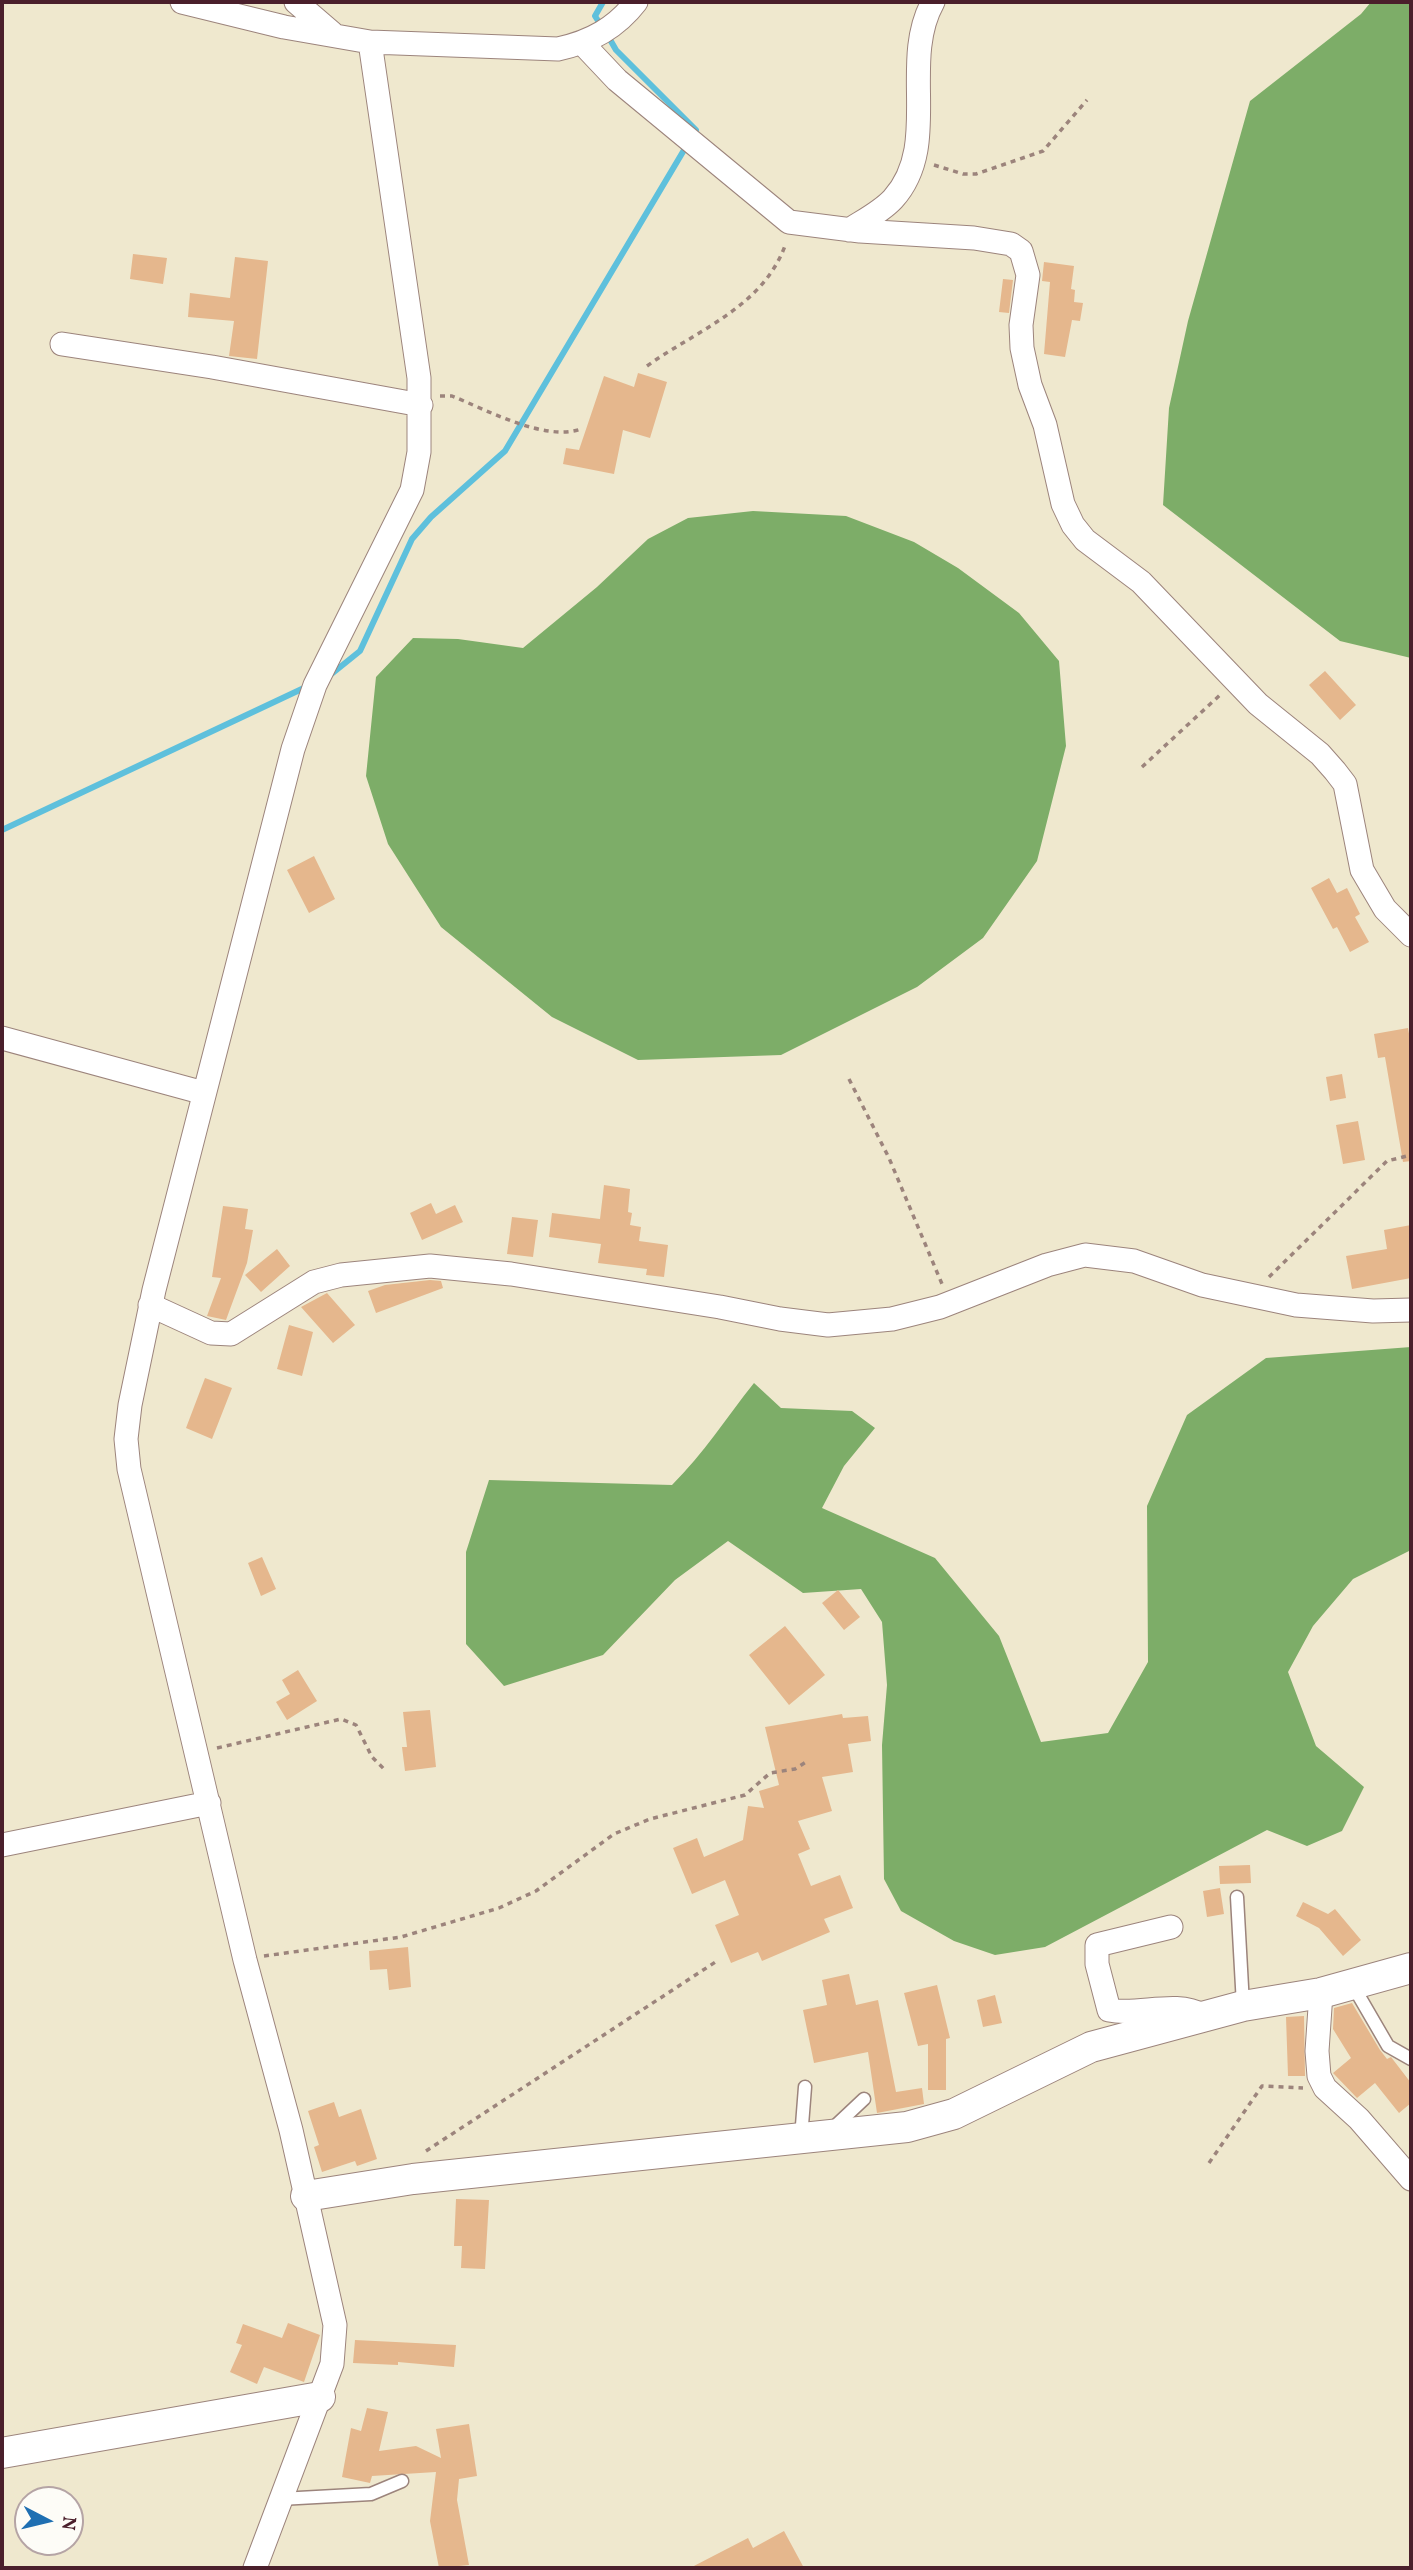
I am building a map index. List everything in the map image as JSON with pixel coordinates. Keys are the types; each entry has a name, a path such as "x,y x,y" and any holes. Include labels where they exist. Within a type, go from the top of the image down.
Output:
{"street":[{"path":"182,2 284,27 332,33 370,42 558,49 583,44 622,20 636,2"},
{"path":"296,2 332,33"},
{"path":"849,230 891,202 904,185 915,159 920,30 933,2"},
{"path":"255,2568 332,2364 335,2325 306,2196 245,1960 153,1577 129,1469 126,1439 150,1305 293,750 315,685 412,490 419,452 421,399 370,42"},
{"path":"583,44 617,80 793,223 849,230 974,238 1011,244 1021,251 1028,275 1021,325 1022,348 1030,385 1045,425 1063,504 1073,525 1085,540 1141,582 1258,704 1320,754 1345,784 1362,870 1385,909 1411,934"},
{"path":"62,344 421,399"},
{"path":"2,1038 204,1093"},
{"path":"150,1305 211,1333 231,1335 314,1282 341,1275 430,1266 511,1274 828,1325 892,1319 951,1304 1047,1265 1085,1255 1134,1261 1202,1284 1296,1305 1374,1311 1411,1310"},
{"path":"2,1844 209,1803"},
{"path":"1171,1927 1097,1945 1097,1964 1109,2010 1121,2013 1191,2008 1205,2017"},
{"path":"306,2196 413,2179 907,2127 954,2114 1091,2047 1243,2006 1321,1993 1411,1968"},
{"path":"1321,1993 1318,2076 1325,2088 1359,2119 1411,2179"},
{"path":"2,2453 320,2396"}],"lane":[{"path":"1237,1898 1243,2006"},
{"path":"1351,1984 1388,2046 1411,2059"},
{"path":"805,2087 813,2137 864,2099"},
{"path":"280,2499 370,2494 401,2481"}],"path":[{"path":"915,159 962,174 976,174 1015,162 1043,152 1087,100"},
{"path":"647,366 684,339 738,308 761,289 781,256 793,223"},
{"path":"421,399 452,396 543,431 568,434 581,429"},
{"path":"1142,768 1236,680"},
{"path":"849,1079 889,1158 951,1304"},
{"path":"1258,1296 1273,1270 1387,1161 1411,1155"},
{"path":"196,1753 341,1719 356,1725 372,1757 386,1772"},
{"path":"245,1960 401,1937 499,1908 536,1891 614,1834 650,1819 745,1795 770,1773 795,1769 806,1762"},
{"path":"413,2179 411,2163 420,2154 717,1961"},
{"path":"1209,2162 1262,2086 1325,2088"}],"green space":[{"path":"1371,2 1411,2 1411,658 1340,641 1163,505 1169,408 1188,321 1250,101 1361,14"},
{"path":"753,511 846,516 914,542 958,568 1019,613 1059,661 1066,746 1037,861 983,938 917,987 781,1055 638,1060 552,1017 441,927 388,844 366,776 376,677 413,638 458,639 523,648 597,587 648,539 688,518"},
{"path":"1411,1347 1411,1550 1353,1579 1313,1626 1288,1672 1316,1746 1364,1787 1342,1831 1307,1846 1267,1830 1045,1947 995,1955 954,1941 901,1911 884,1879 882,1745 887,1685 882,1622 861,1589 803,1593 728,1541 675,1580 603,1655 504,1686 466,1644 466,1552 489,1480 672,1485 705,1448 754,1383 781,1408 852,1411 875,1428 844,1466 822,1508 935,1558 999,1636 1041,1742 1108,1733 1148,1662 1147,1506 1187,1415 1266,1358"}],"building":[{"path":"133,254 167,258 163,284 130,279"},
{"path":"235,257 268,261 257,359 229,356 234,321 188,317 190,293 230,298"},
{"path":"1044,262 1074,266 1071,289 1075,290 1074,302 1083,303 1080,321 1072,320 1065,357 1044,354 1050,282 1042,281"},
{"path":"1003,279 1013,280 1009,313 999,312"},
{"path":"638,373 667,382 650,438 623,430 614,474 563,464 566,448 579,450 604,376 634,387"},
{"path":"1325,671 1356,705 1340,720 1309,685"},
{"path":"314,856 335,899 309,913 287,870"},
{"path":"1329,878 1337,893 1347,888 1360,914 1355,917 1369,942 1350,952 1337,927 1333,929 1311,888"},
{"path":"1408,1028 1411,1045 1411,1161 1403,1162 1385,1057 1378,1058 1374,1034"},
{"path":"1342,1074 1346,1098 1330,1101 1326,1077"},
{"path":"1358,1121 1365,1160 1343,1164 1336,1125"},
{"path":"604,1185 630,1189 630,1225 641,1227 639,1241 668,1245 664,1277 646,1275 647,1269 598,1263 601,1244 549,1237 552,1213 600,1219"},
{"path":"431,1203 436,1214 455,1205 463,1222 422,1240 410,1213"},
{"path":"223,1206 248,1209 245,1229 253,1230 247,1263 226,1320 207,1316 221,1278 212,1277"},
{"path":"512,1217 538,1220 533,1257 507,1254"},
{"path":"1411,1225 1411,1278 1352,1289 1346,1256 1387,1249 1384,1230"},
{"path":"277,1249 290,1266 261,1292 245,1275"},
{"path":"441,1281 443,1288 376,1313 368,1291 385,1285"},
{"path":"327,1293 355,1325 333,1343 301,1307"},
{"path":"289,1325 313,1332 302,1376 277,1369"},
{"path":"205,1378 232,1388 212,1439 186,1428"},
{"path":"262,1557 276,1589 261,1596 248,1563"},
{"path":"838,1590 860,1617 844,1630 822,1603"},
{"path":"785,1626 825,1675 789,1705 749,1655"},
{"path":"298,1670 317,1701 287,1720 276,1702 290,1694 282,1680"},
{"path":"430,1710 436,1767 405,1771 402,1747 407,1747 403,1712"},
{"path":"842,1714 843,1718 868,1716 871,1741 848,1744 853,1772 822,1777 832,1811 798,1821 810,1849 798,1854 811,1886 840,1875 853,1908 824,1919 830,1932 762,1961 758,1952 731,1963 715,1925 739,1915 725,1880 692,1894 673,1848 697,1838 704,1857 743,1840 748,1806 764,1808 759,1791 779,1785 765,1727"},
{"path":"1250,1865 1251,1883 1220,1884 1219,1866"},
{"path":"1220,1888 1224,1914 1207,1917 1203,1891"},
{"path":"1303,1902 1328,1914 1335,1909 1361,1940 1343,1956 1319,1928 1296,1916"},
{"path":"408,1947 411,1987 389,1990 387,1969 370,1970 369,1951"},
{"path":"849,1974 856,2005 878,2000 896,2092 922,2088 924,2104 877,2113 868,2052 814,2063 803,2010 827,2005 822,1980"},
{"path":"937,1985 950,2038 946,2039 946,2090 928,2090 928,2044 918,2046 904,1993"},
{"path":"995,1995 1002,2023 983,2027 977,2000"},
{"path":"1352,2003 1380,2050 1387,2059 1391,2057 1411,2083 1411,2103 1399,2113 1375,2083 1357,2098 1333,2073 1351,2058 1333,2029 1334,2008"},
{"path":"1304,2016 1305,2076 1288,2076 1286,2017"},
{"path":"334,2102 339,2117 361,2109 377,2159 357,2166 355,2161 322,2172 314,2147 319,2145 308,2111"},
{"path":"456,2199 489,2200 485,2269 461,2268 462,2246 454,2246"},
{"path":"288,2323 320,2335 304,2382 264,2367 257,2384 230,2372 242,2345 236,2343 243,2324 282,2338"},
{"path":"355,2340 456,2345 454,2367 398,2362 398,2365 353,2363"},
{"path":"367,2408 388,2412 379,2451 416,2446 441,2458 436,2429 469,2424 477,2476 459,2479 457,2500 469,2565 439,2568 430,2521 436,2472 372,2476 370,2483 342,2477 351,2428 361,2431"},
{"path":"784,2531 804,2568 690,2568 748,2538 753,2548"}],"waterway":[{"path":"602,27 595,16 603,2"},
{"path":"608,36 616,50 696,130 692,136"},
{"path":"329,676 360,651 412,539 431,517 505,451 687,145"},
{"path":"2,830 306,687"}]}
